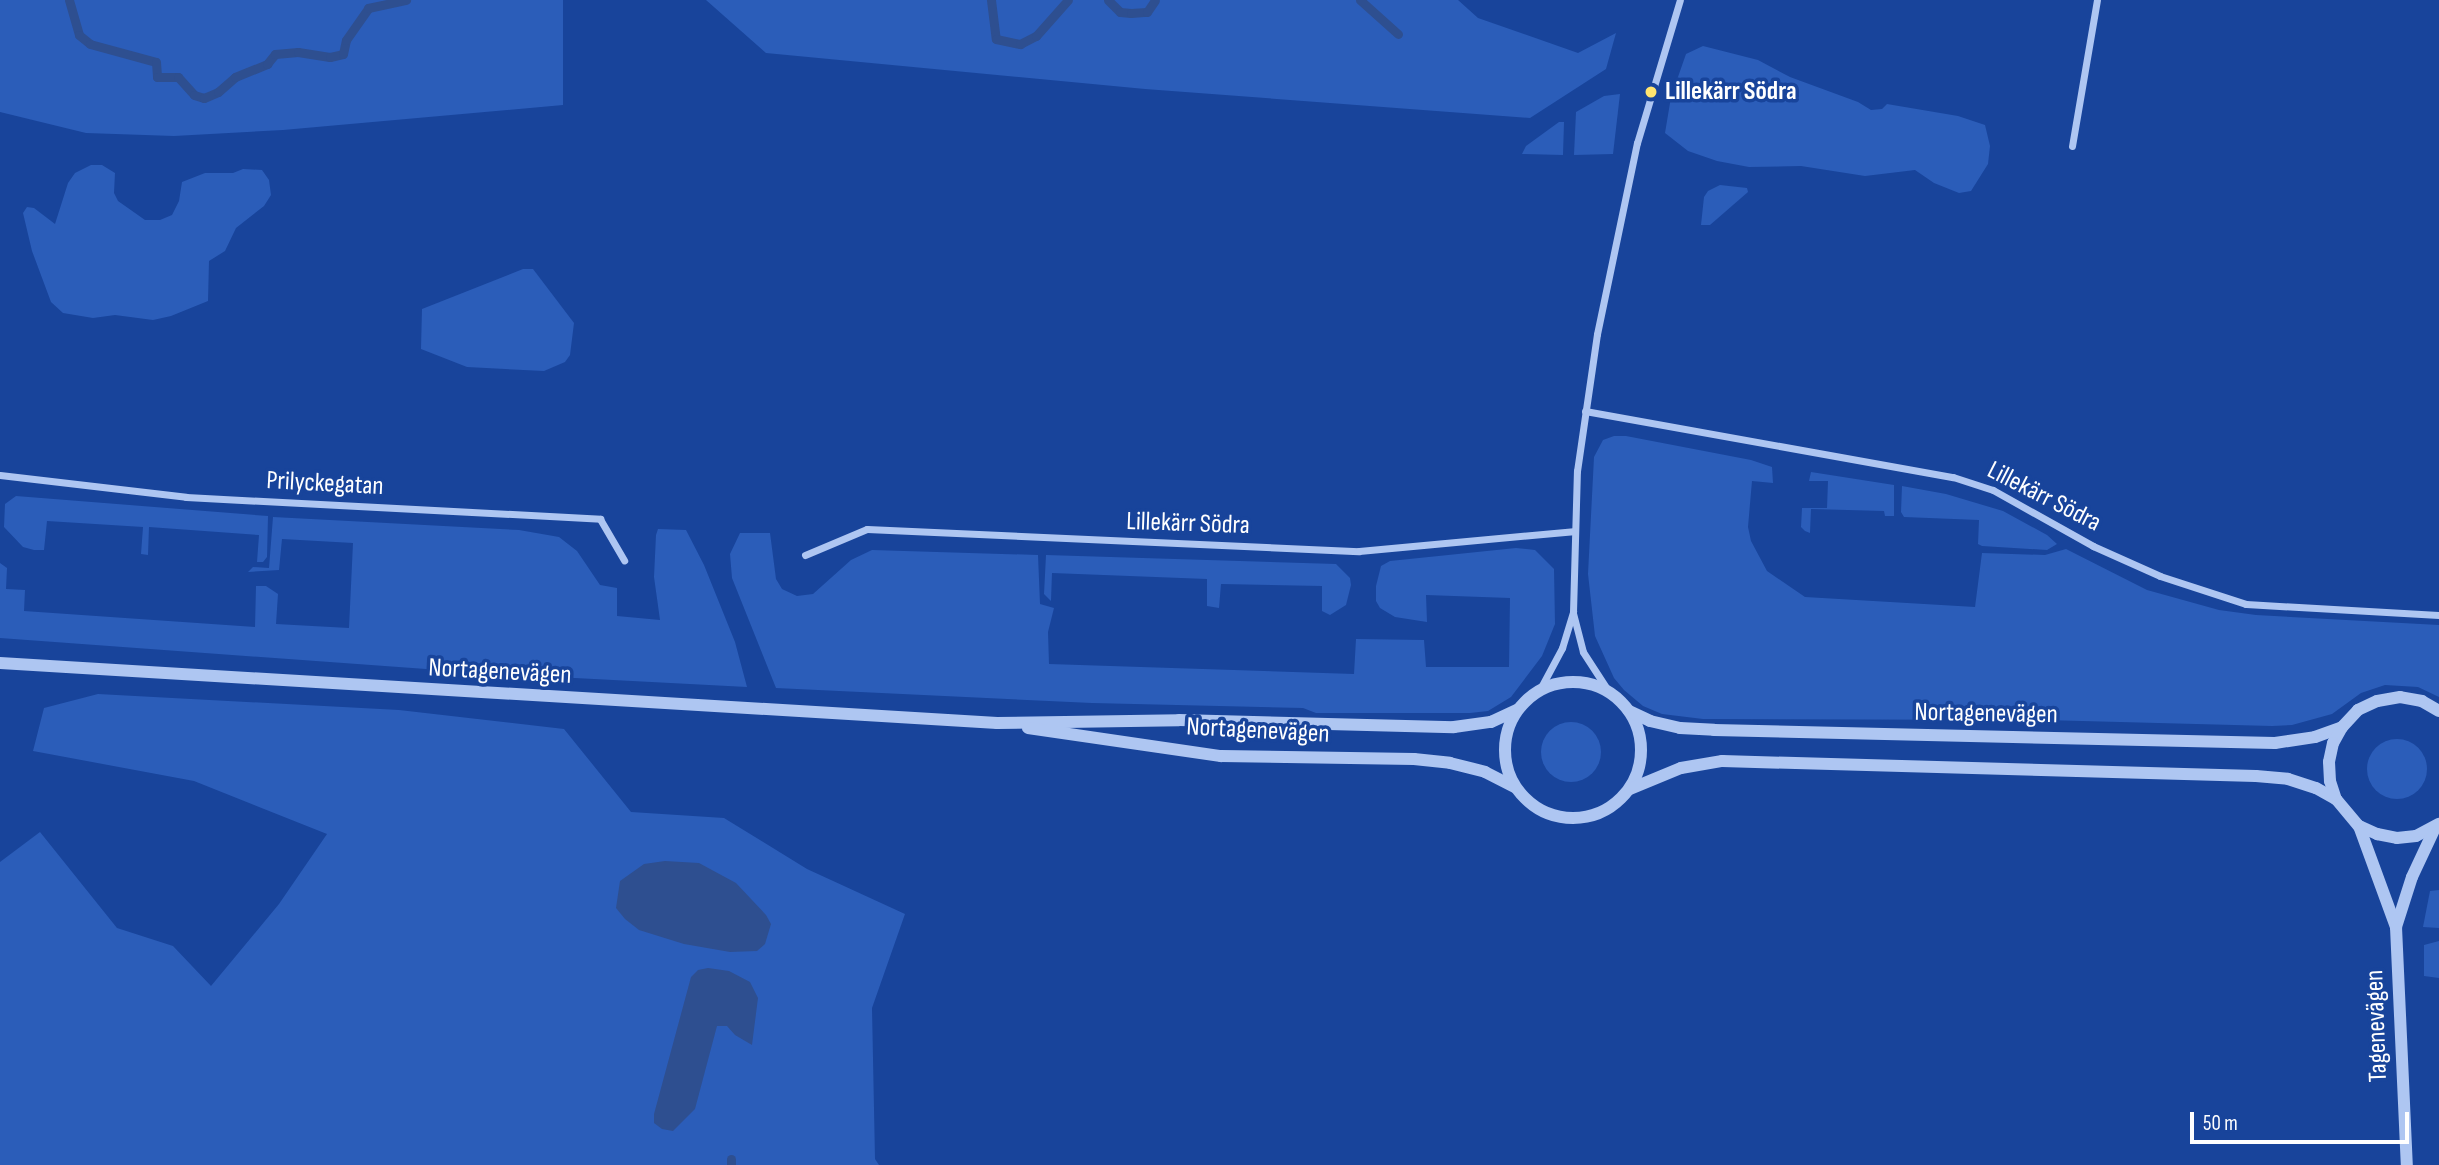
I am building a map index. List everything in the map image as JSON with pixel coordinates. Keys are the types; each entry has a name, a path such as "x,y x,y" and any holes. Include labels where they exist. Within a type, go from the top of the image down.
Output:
{"street":[{"path":"1609,692 1584,652 1573,612 1573,531 1585,411 1597,334 1637,143 1680,0"},
{"path":"2072,146 2097,0"},
{"name":"Lillekärr Södra","path":"1585,411 1953,477 1993,490 2093,546 2160,576 2246,604 2439,615"},
{"name":"Prilyckegatan","path":"0,475 186,497 600,519 624,560"},
{"name":"Lillekärr Södra","path":"805,555 867,529 1359,551 1573,531"},
{"path":"1539,691 1562,648 1573,612"},
{"name":"Nortagenevägen","path":"0,663 997,723 1179,720 1454,727 1490,722 1517,710 1539,691 1574,682 1609,692 1629,711 1650,721 1714,730 2275,743 2315,737 2342,727"},
{"name":"Nortagenevägen","path":"2336,799 2330,781 2329,762 2333,743 2342,727 2358,710 2378,701 2400,697 2422,701 2439,710"},
{"name":"Nortagenevägen","path":"1517,710 1508,728 1504,748 1506,768 1514,787 1529,804 1549,815 1572,820 1594,816 1614,805 1630,789 1639,771 1642,750 1639,730 1629,711"},
{"name":"Nortagenevägen","path":"997,723 1128,745 1221,756 1414,759 1450,763 1485,772 1514,787"},
{"name":"Nortagenevägen","path":"1630,789 1681,768 1722,761 2256,776 2288,779 2316,788 2336,799 2360,826 2377,834 2397,838 2416,836 2437,826"},
{"name":"Tagenevägen","path":"2360,826 2396,927 2407,1165"},
{"name":"Tagenevägen","path":"2396,927 2412,877 2437,826"}],"shaded area":[{"path":"0,0 563,0 563,105 283,130 174,136 86,133 0,112"},
{"path":"706,0 1458,0 1478,18 1578,53 1616,33 1606,69 1530,118 1145,89 766,53"},
{"path":"1703,46 1758,60 1790,77 1858,102 1871,110 1882,109 1887,104 1958,116 1985,125 1990,146 1988,164 1971,191 1959,193 1934,183 1915,170 1865,176 1801,166 1749,167 1717,161 1688,151 1665,133 1671,97 1686,54"},
{"path":"1620,94 1613,154 1574,155 1576,112 1604,96"},
{"path":"1559,122 1564,122 1563,155 1522,154 1526,146"},
{"path":"91,165 102,165 115,173 114,193 118,201 145,220 160,220 172,215 179,201 182,182 205,173 262,170 269,180 271,195 264,206 236,228 225,251 209,261 208,301 153,320 115,315 93,318 63,313 51,302 32,251 23,213 27,207 34,208 55,224 68,183 75,173"},
{"path":"1720,185 1747,188 1748,192 1710,225 1701,225 1704,197 1708,191"},
{"path":"523,269 533,269 574,323 570,355 565,362 544,371 467,367 421,349 422,309"},
{"path":"1614,436 1751,460 1772,467 1773,483 1752,481 1748,527 1751,541 1767,571 1805,597 1975,607 1982,553 2045,555 2066,549 2147,590 2219,610 2256,615 2439,625 2439,697 2418,687 2385,685 2361,693 2332,714 2292,725 2272,726 2044,720 1703,719 1662,714 1643,706 1624,690 1614,678 1595,636 1588,574 1594,457 1603,440"},
{"path":"1811,472 1894,485 1894,516 1885,516 1884,511 1811,509 1810,533 1805,531 1801,527 1802,508 1827,508 1828,481 1809,481"},
{"path":"1902,486 1946,494 2003,511 2047,535 2057,544 2047,550 1982,546 1978,544 1979,520 1904,517 1901,512"},
{"path":"16,496 268,516 267,557 263,562 257,562 259,535 149,527 148,555 141,554 143,527 47,521 44,550 34,550 23,547 4,527 5,504"},
{"path":"273,517 519,530 559,537 577,551 600,585 617,588 617,616 660,620 654,577 656,535 658,529 686,530 704,565 735,642 747,687 481,673 0,638 0,563 7,568 6,589 25,590 24,611 255,627 256,586 266,586 278,594 276,624 349,628 353,543 282,539 279,570 248,572 253,567 269,568"},
{"path":"740,533 770,533 776,579 782,589 797,596 813,594 851,560 872,550 1038,555 1040,604 1054,608 1048,632 1049,664 1354,674 1356,639 1424,640 1426,667 1509,667 1510,598 1426,595 1427,622 1395,617 1380,608 1376,601 1376,586 1381,566 1390,561 1516,548 1535,550 1554,569 1555,624 1542,656 1511,697 1488,711 1470,713 1316,713 1303,708 1092,703 776,688 732,578 730,554"},
{"path":"1046,555 1336,564 1350,578 1351,585 1346,605 1330,615 1322,611 1322,586 1221,584 1219,608 1207,606 1207,579 1052,573 1051,601 1044,594"},
{"path":"98,694 399,710 564,729 631,812 724,818 807,869 905,914 872,1008 875,1159 879,1165 0,1165 0,862 40,832 117,928 173,946 211,986 279,904 327,834 194,781 33,751 44,708"},
{"path":"1565,722 1577,722 1596,735 1601,752 1599,764 1588,777 1577,782 1565,782 1546,769 1541,758 1541,746 1554,727"},
{"path":"2391,739 2403,739 2422,752 2427,769 2425,781 2414,794 2403,799 2391,799 2372,786 2367,775 2367,763 2380,744"},
{"path":"665,861 699,863 736,883 771,924 765,944 757,951 730,952 684,944 639,930 625,919 616,908 620,881 644,864"},
{"path":"2439,890 2439,928 2423,927 2430,891"},
{"path":"2439,941 2439,978 2424,976 2424,945"},
{"path":"708,968 729,971 750,982 758,998 752,1045 735,1035 727,1026 717,1026 695,1109 673,1131 662,1129 654,1123 654,1114 691,977 698,970"}],"waterway":[{"path":"69,0 79,35 90,44 156,62 157,77 178,77 194,95 204,98 218,92 235,77 267,64 275,54 298,52 330,57 343,54 346,40 368,8 406,0"},
{"path":"991,0 996,39 1020,44 1036,36 1068,0"},
{"path":"1108,0 1120,12 1131,13 1147,12 1155,0"},
{"path":"1360,0 1398,34"},
{"path":"731,1159 731,1165"}],"place":[{"name":"Lillekärr Södra","path":"1651,92"}]}
